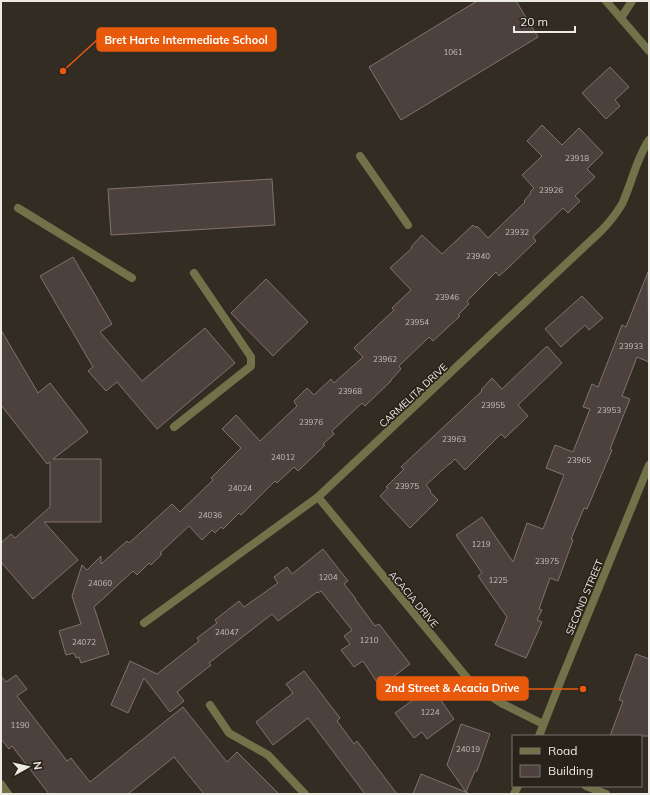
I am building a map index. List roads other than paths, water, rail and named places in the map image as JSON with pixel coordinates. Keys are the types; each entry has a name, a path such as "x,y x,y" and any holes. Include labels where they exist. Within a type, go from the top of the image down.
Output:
{"street":[{"path":"606,1 649,51"},
{"path":"621,18 632,1"},
{"name":"CARMELITA DRIVE","path":"144,623 318,497 601,231 613,218 622,202 649,140"},
{"path":"360,156 408,225"},
{"path":"18,208 132,278"},
{"path":"174,427 251,366 251,356 194,273"},
{"name":"SECOND STREET","path":"539,735 563,673 649,465"},
{"name":"ACACIA DRIVE","path":"318,497 473,685 503,704 544,724"},
{"path":"210,705 229,733 268,755 305,794"},
{"path":"1,784 8,794"},
{"path":"588,787 606,794"}],"place":[{"name":"Bret Harte Intermediate School","path":"63,71"},
{"name":"2nd Street & Acacia Drive","path":"583,689"}]}
